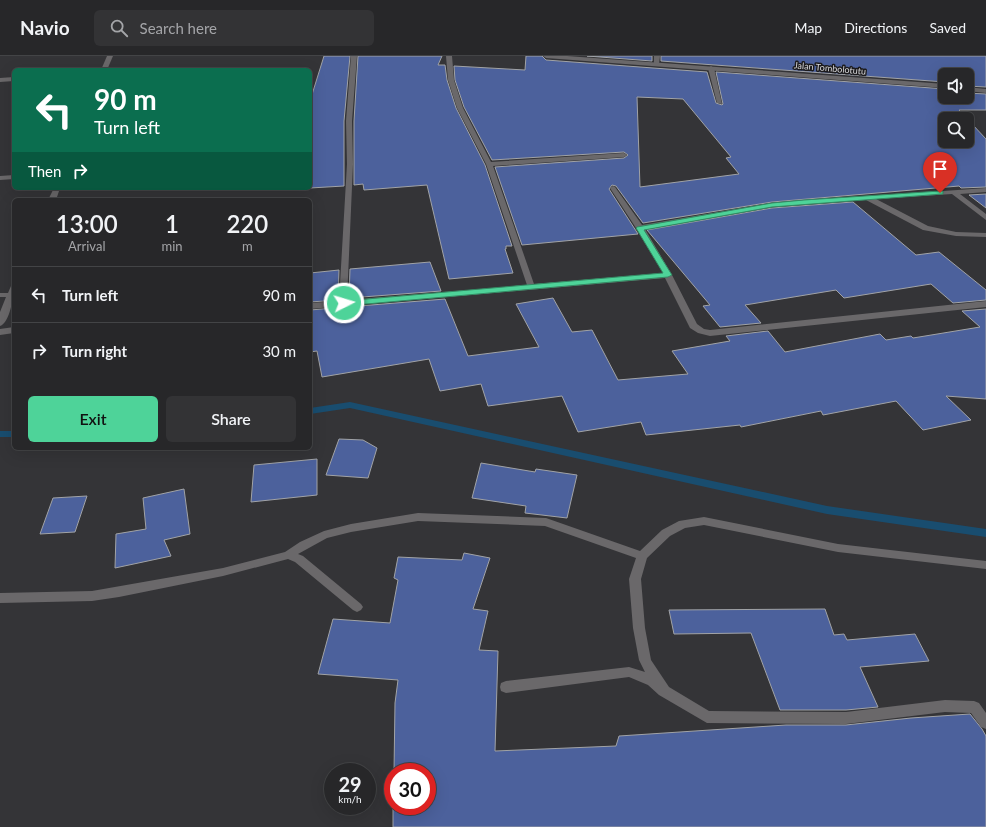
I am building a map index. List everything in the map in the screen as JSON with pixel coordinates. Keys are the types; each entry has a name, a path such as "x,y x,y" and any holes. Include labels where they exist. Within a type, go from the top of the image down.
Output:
{"street":[{"path":"105,68 110,56"},
{"path":"344,303 350,164 349,121 354,56"},
{"path":"449,56 451,80 460,108 489,164 531,286"},
{"name":"Jalan Tombolotutu","path":"546,56 657,63 938,85"},
{"path":"657,56 657,63"},
{"path":"711,68 720,103"},
{"path":"0,80 12,79"},
{"path":"974,90 986,91"},
{"path":"489,164 624,155"},
{"path":"0,178 12,177"},
{"path":"613,188 640,228 668,275 693,326 701,331 710,333 986,304"},
{"path":"640,228 772,205 986,190"},
{"path":"953,192 986,218"},
{"path":"868,198 926,228 956,234 986,235"},
{"path":"312,306 668,275"},
{"path":"0,295 12,291"},
{"path":"0,323 12,291"},
{"path":"0,332 12,330"},
{"path":"0,598 74,597 119,592 223,572 288,555 324,535 350,528 418,517 546,522 642,556"},
{"path":"664,691 645,660 639,628 635,579 642,556 666,534 683,524 704,521 838,548 986,565"},
{"path":"288,555 299,559 347,599"},
{"path":"506,687 629,672 653,681 664,691 708,717 846,718 945,706 974,707 986,723"}],"building":[{"path":"324,56 350,56 344,121 344,186 312,188 312,95"},
{"path":"358,56 442,56 438,65 445,65 447,80 456,108 485,165 512,246 506,246 505,249 513,273 449,279 427,185 364,190 363,184 354,185 354,121"},
{"path":"526,56 542,56 546,60 707,72 716,103 722,105 716,72 938,88 938,104 974,104 974,93 986,94 986,110 938,112 938,148 974,148 974,126 986,139 986,187 961,188 959,186 772,202 643,223 616,186 612,185 609,189 638,234 522,245 495,167 624,158 628,155 624,152 492,160 464,107 455,80 454,66 525,70","holes":["637,97 683,99 731,157 726,158 739,174 640,187"]},
{"path":"587,56 652,56 652,61"},
{"path":"661,56 986,56 986,87 974,86 974,68 938,68 938,81 661,61"},
{"path":"986,194 986,208 969,195"},
{"path":"853,202 916,255 939,252 986,290 986,300 953,303 931,284 844,298 836,290 745,305 761,323 720,327 703,306 710,305 647,230 772,208"},
{"path":"430,262 441,291 349,298 350,269"},
{"path":"339,270 338,300 312,302 312,273"},
{"path":"553,298 572,332 592,330 618,380 688,374 672,351 730,341 726,336 768,331 785,352 880,334 886,340 911,336 913,338 980,327 962,311 986,309 986,399 946,396 971,420 923,430 896,401 823,415 821,411 741,427 740,425 646,435 641,422 578,432 562,396 488,406 481,384 440,391 429,359 322,377 317,351 312,352 312,310 445,299 468,356 539,347 516,304"},
{"path":"339,439 363,440 377,448 368,478 326,475"},
{"path":"317,459 317,495 251,502 254,465"},
{"path":"481,463 535,472 536,469 577,475 567,518 525,513 526,506 472,498"},
{"path":"184,489 190,534 164,540 171,556 115,568 116,534 146,529 143,498"},
{"path":"87,496 75,532 40,534 53,498"},
{"path":"464,553 490,558 473,609 488,611 479,650 498,651 495,751 616,746 619,736 786,725 846,725 911,718 970,714 986,736 986,827 393,827 393,815 436,815 436,763 394,763 395,703 398,680 318,674 333,619 390,623 398,580 394,578 398,557 462,560"},
{"path":"825,609 834,635 844,634 847,640 915,634 929,661 860,667 878,707 846,710 780,710 751,633 674,634 669,610"}],"waterway":[{"path":"312,411 350,405 827,510 986,533"},
{"path":"0,434 12,434"}],"route":[{"path":"344,303 668,275 640,228 772,205 940,193"}]}
